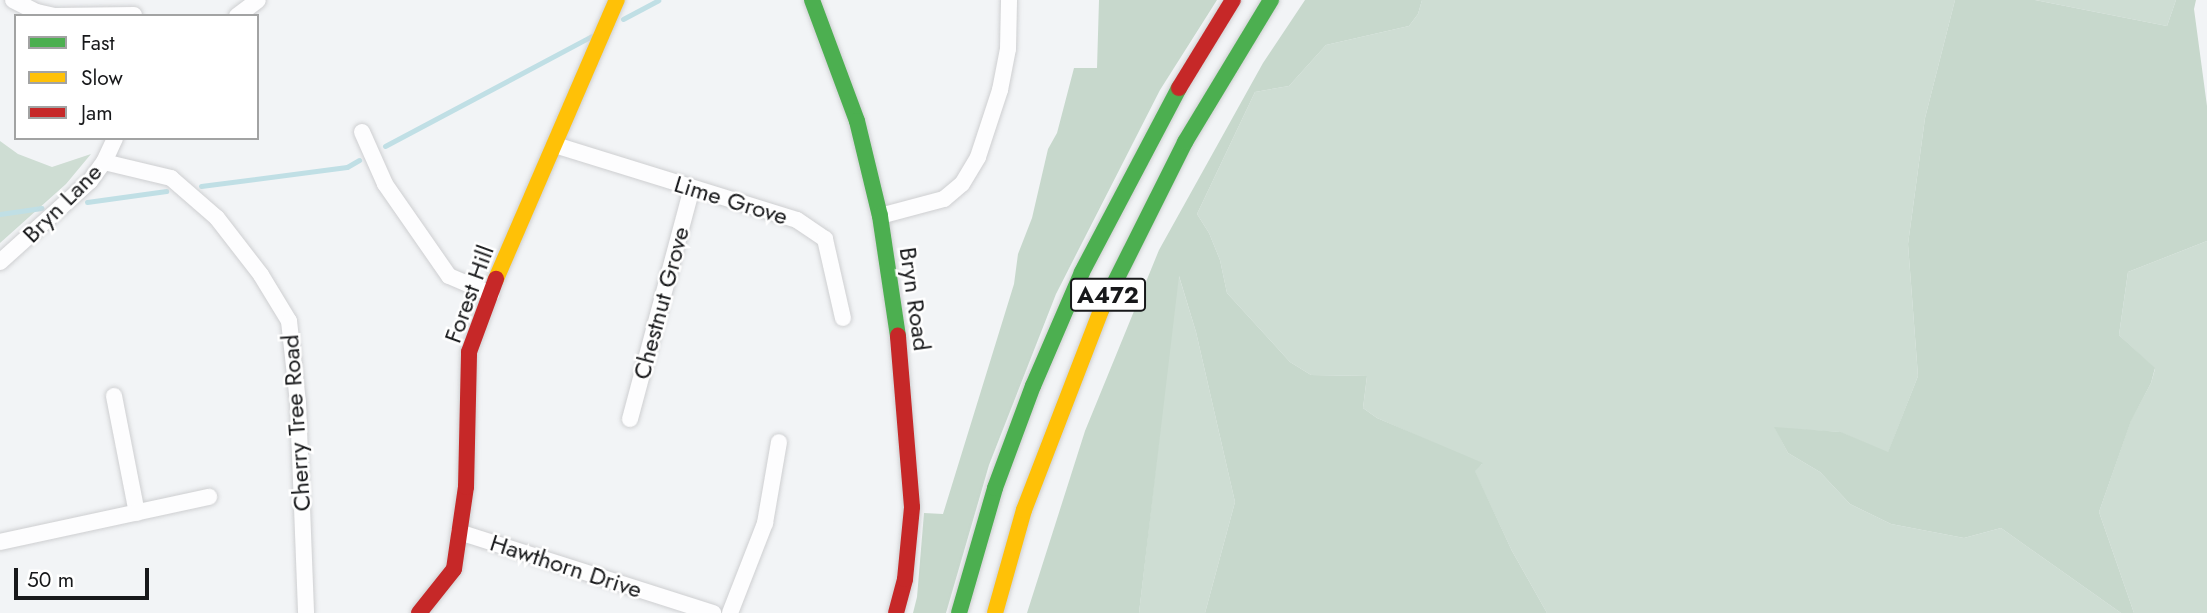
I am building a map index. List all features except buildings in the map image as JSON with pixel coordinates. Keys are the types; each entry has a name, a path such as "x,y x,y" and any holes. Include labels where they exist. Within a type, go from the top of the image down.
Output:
{"main road":[{"name":"Forest Hill","path":"419,613 454,569 466,487 469,352 491,294 618,0"},
{"name":"Bryn Road","path":"812,0 857,121 880,216 902,365 911,467 909,546 896,613"},
{"name":"A472","path":"959,613 995,488 1033,386 1082,272 1171,100 1233,0"},
{"name":"A472","path":"995,613 1044,452 1114,281 1185,142 1271,0"}],"street":[{"path":"13,0 46,14"},
{"path":"240,14 258,0"},
{"path":"880,216 944,199 962,184 973,166 991,126 1000,90 1008,49 1009,0"},
{"path":"362,132 385,184 449,276 491,294"},
{"name":"Bryn Lane","path":"0,262 77,195 104,162 114,140"},
{"name":"Lime Grove","path":"555,145 797,220 825,239 843,317"},
{"name":"Cherry Tree Road","path":"104,162 171,178 217,218 261,275 289,321 298,403 306,613"},
{"name":"Chestnut Grove","path":"630,419 692,188"},
{"path":"114,396 137,513"},
{"path":"730,613 765,523 779,442"},
{"path":"0,542 209,497"},
{"name":"Hawthorn Drive","path":"459,532 713,613"}],"shaded area":[{"path":"1422,0 1955,0 1925,118 1908,244 1918,376 1888,453 1840,432 1775,428 1788,453 1820,472 1850,504 1891,524 1964,538 2001,528 2121,613 1547,613 1512,551 1474,470 1482,464 1377,418 1363,408 1367,376 1311,375 1290,362 1227,293 1220,260 1209,233 1197,214 1255,92 1289,86 1326,45 1409,26 1418,14"},
{"path":"2035,0 2176,0 2167,26"},
{"path":"0,141 18,154 52,167 91,154 66,184 0,243"},
{"path":"2207,241 2207,613 2134,613 2099,512 2131,420 2151,383 2155,369 2119,335 2128,272"},
{"path":"1178,273 1196,332 1235,502 1205,613 1139,613"}],"green space":[{"path":"1099,0 1217,0 1160,90 1056,294 989,465 946,613 913,613 917,597 924,513 943,514 1014,284 1018,254 1032,218 1048,149 1057,133 1074,68 1097,68"},
{"path":"1305,0 1422,0 1418,14 1409,26 1326,45 1289,86 1255,92 1197,214 1209,233 1220,260 1227,293 1290,362 1311,375 1367,376 1363,408 1377,418 1483,463 1475,471 1512,551 1547,613 1205,613 1235,502 1196,332 1179,276 1139,613 1027,613 1085,431 1159,250 1263,63"},
{"path":"1955,0 2035,0 2167,26 2176,0 2196,0 2194,9 2207,106 2207,241 2128,272 2119,335 2155,368 2151,383 2131,421 2099,512 2134,613 2121,613 2001,528 1964,538 1891,524 1850,504 1820,472 1788,453 1774,427 1841,432 1888,452 1918,376 1908,244 1925,118"}],"waterway":[{"path":"623,19 658,0"},
{"path":"385,146 592,36"},
{"path":"201,186 347,167 359,160"},
{"path":"87,202 166,191"},
{"path":"0,214 42,208"}],"traffic: fast":[{"path":"812,0 857,121 880,216 898,336"},
{"path":"1101,310 1185,142 1271,0"},
{"path":"959,613 995,488 1033,386 1082,272 1179,88"}],"traffic: slow":[{"path":"496,279 617,0"},
{"path":"995,613 1024,510 1101,310"}],"traffic: jam":[{"path":"1179,88 1233,0"},
{"path":"419,613 454,569 466,487 469,352 496,279"},
{"path":"896,613 905,579 912,507 898,336"}]}
